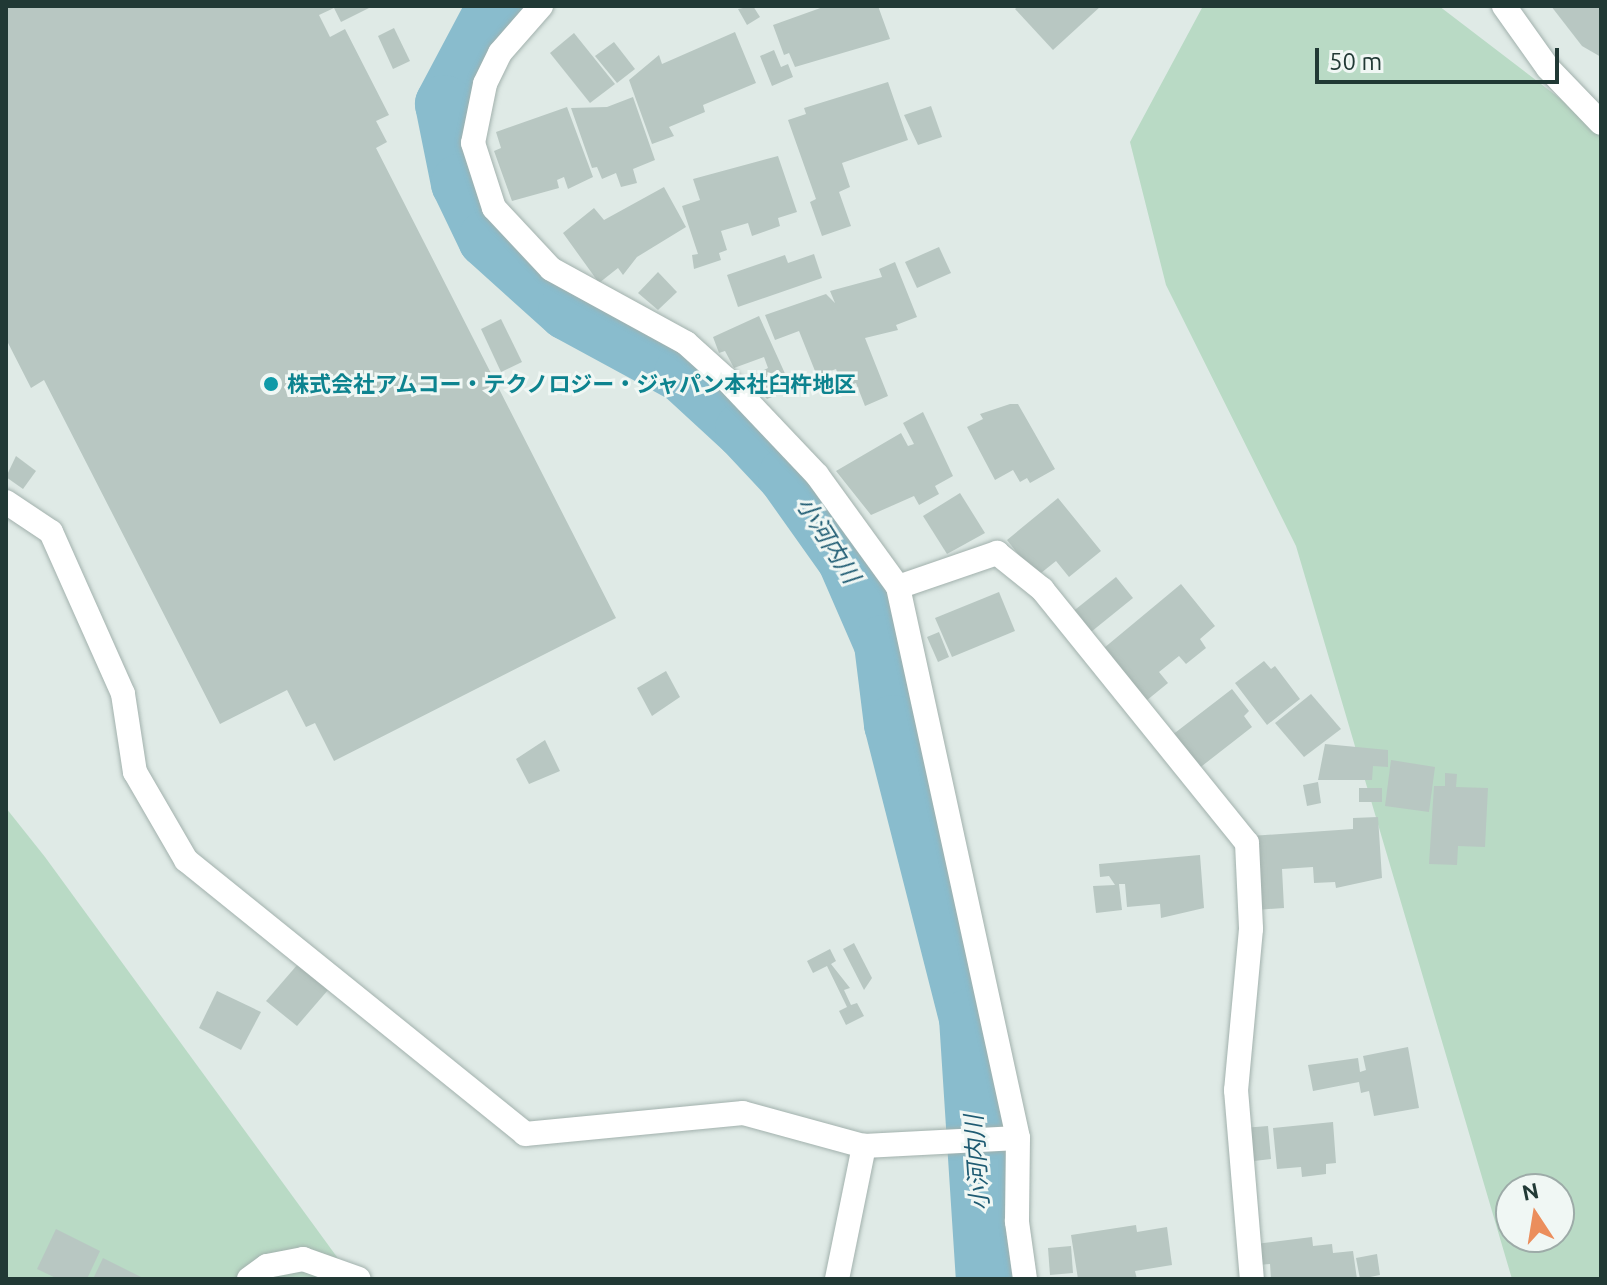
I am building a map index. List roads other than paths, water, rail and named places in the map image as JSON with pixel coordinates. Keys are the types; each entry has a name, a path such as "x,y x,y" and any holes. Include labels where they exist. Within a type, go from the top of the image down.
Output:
{"street":[{"path":"541,6 517,13 485,84 473,143 494,208 551,269 686,343 726,379 817,475 898,587 1008,1140 1025,1279"},
{"path":"1504,6 1548,68 1601,123"},
{"path":"6,502 51,532 123,694 135,772 186,860 525,1134 743,1113 864,1146 1008,1140"},
{"path":"898,587 997,553 1042,589 1247,843 1251,929 1236,1090 1252,1279"},
{"path":"837,1279 864,1146"},
{"path":"249,1279 267,1266 303,1259 359,1279"}],"waterway":[{"name":"小河内川","path":"496,6 444,104 460,183 487,239 567,311 683,374 744,430 787,476 846,559 883,644 893,724 968,1018 985,1279"}],"place":[{"name":"株式会社アムコー・テクノロジー・ジャパン本社臼杵地区","path":"271,384"}]}
